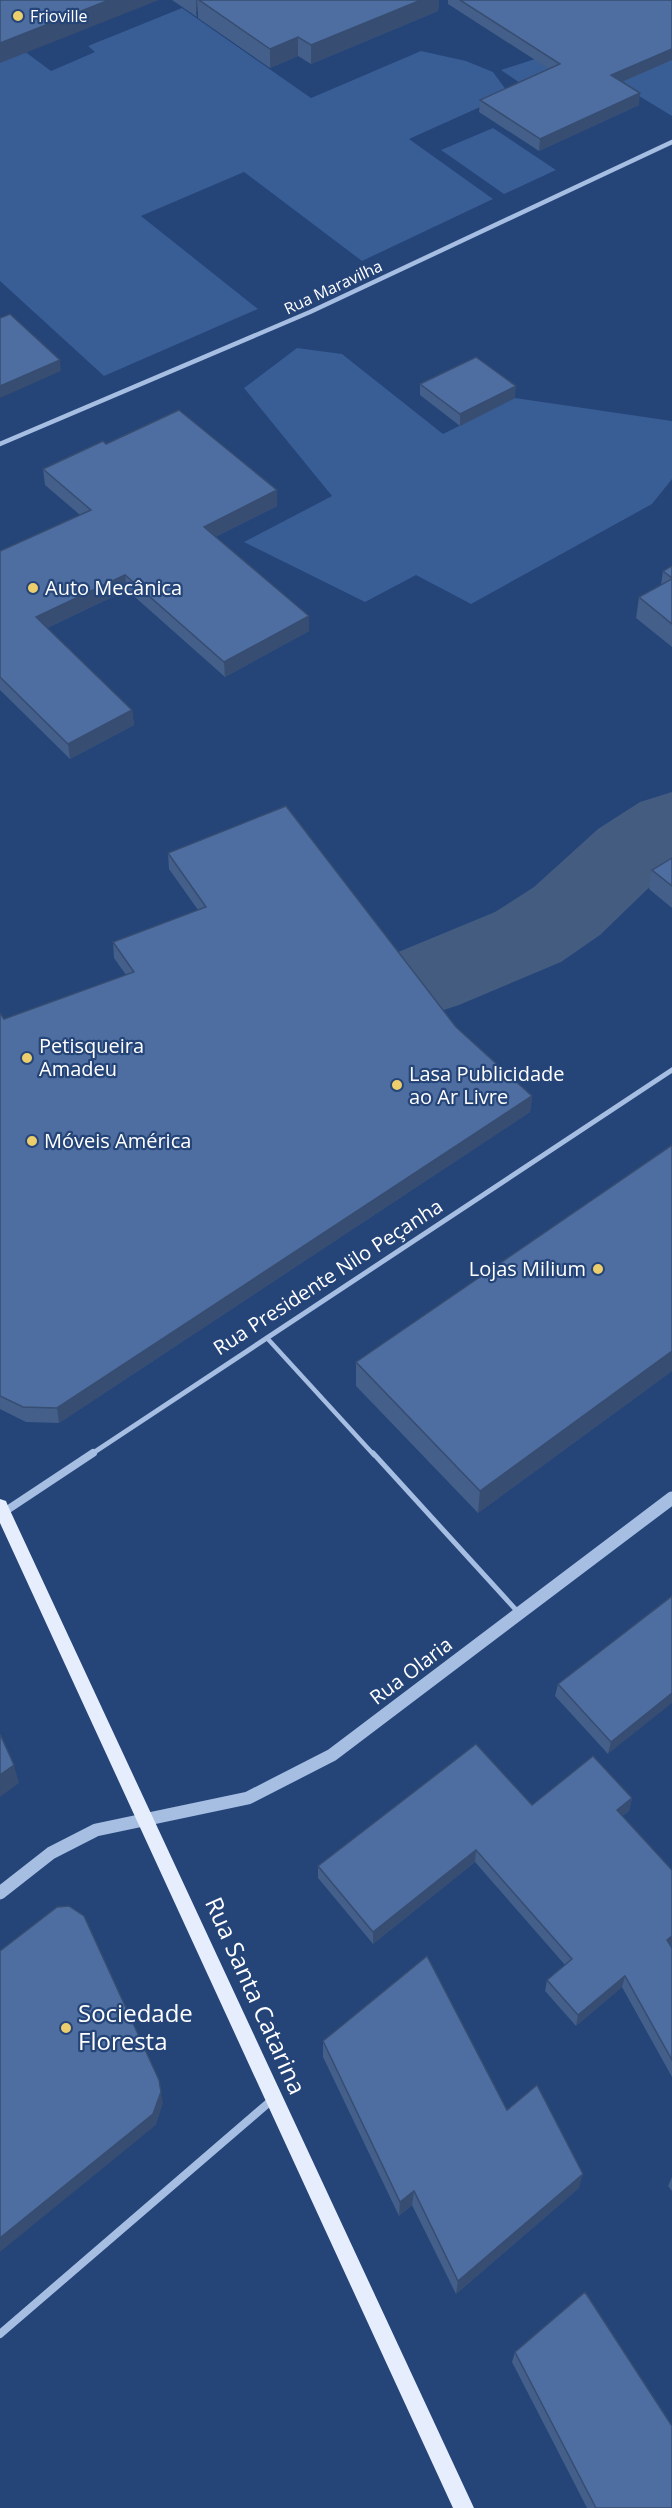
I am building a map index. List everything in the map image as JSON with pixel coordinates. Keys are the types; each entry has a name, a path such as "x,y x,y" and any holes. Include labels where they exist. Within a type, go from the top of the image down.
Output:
{"main road":[{"name":"Rua Santa Catarina","path":"2,1509 464,2508"}],"street":[{"name":"Rua Maravilha","path":"0,444 310,312 672,142"},
{"name":"Rua Presidente Nilo Peçanha","path":"2,1509 267,1338 672,1070"},
{"name":"Rua Olaria","path":"0,1893 51,1853 96,1830 248,1798 332,1755 672,1498"},
{"path":"0,2334 274,2099"}],"lane":[{"path":"267,1338 519,1613"}],"shaded area":[{"path":"182,8 311,98 421,51 466,61 493,72 509,94 409,139 493,199 362,261 244,172 141,216 258,309 104,376 0,281 0,33 51,71 95,52 88,46"},
{"path":"563,50 672,59 672,116 596,70 520,83 501,70"},
{"path":"493,128 556,170 504,194 441,150"},
{"path":"297,348 342,354 443,434 515,398 672,421 672,479 652,504 471,604 416,575 365,602 244,542 332,496 244,388"}],"building":[{"path":"0,0 109,0 0,43"},
{"path":"199,0 421,0 311,45 298,37 270,49"},
{"path":"460,0 672,0 672,49 611,75 640,93 540,139 480,100 560,64"},
{"path":"10,314 60,360 0,386 0,318"},
{"path":"476,357 516,386 460,414 420,384"},
{"path":"179,410 277,490 204,527 309,616 224,662 125,575 36,617 132,710 68,744 0,677 0,551 91,510 43,469 103,441 106,444"},
{"path":"672,566 672,578 663,571"},
{"path":"672,579 672,624 639,597"},
{"path":"286,806 456,1027 532,1096 57,1408 23,1407 0,1396 0,1013 4,1019 134,972 113,942 206,907 168,853"},
{"path":"672,858 672,886 652,870"},
{"name":"Lojas Milium","path":"672,1145 672,1351 480,1491 356,1362"},
{"path":"672,1596 672,1693 611,1742 558,1684"},
{"path":"0,1734 14,1765 0,1775"},
{"path":"476,1744 532,1805 593,1756 632,1798 617,1810 672,1870 672,1936 667,1940 672,1948 672,2060 625,1976 578,2015 547,1980 572,1959 476,1850 373,1932 318,1866"},
{"name":"Sociedade Floresta","path":"69,1906 84,1916 159,2080 161,2092 153,2114 0,2238 0,1951 57,1907"},
{"path":"427,1956 507,2110 537,2085 583,2174 458,2281 414,2191 400,2202 323,2041"},
{"path":"585,2292 672,2426 672,2508 596,2508 515,2352"}],"waterway":[{"path":"425,980 528,937 567,911 630,852 672,825"}],"place":[{"name":"Frioville","path":"18,16"},
{"name":"Auto Mecânica","path":"33,588"},
{"name":"Petisqueira Amadeu","path":"27,1058"},
{"name":"Lasa Publicidade ao Ar Livre","path":"397,1085"},
{"name":"Móveis América","path":"32,1141"},
{"name":"Lojas Milium","path":"598,1269"},
{"name":"Sociedade Floresta","path":"66,2028"}]}
